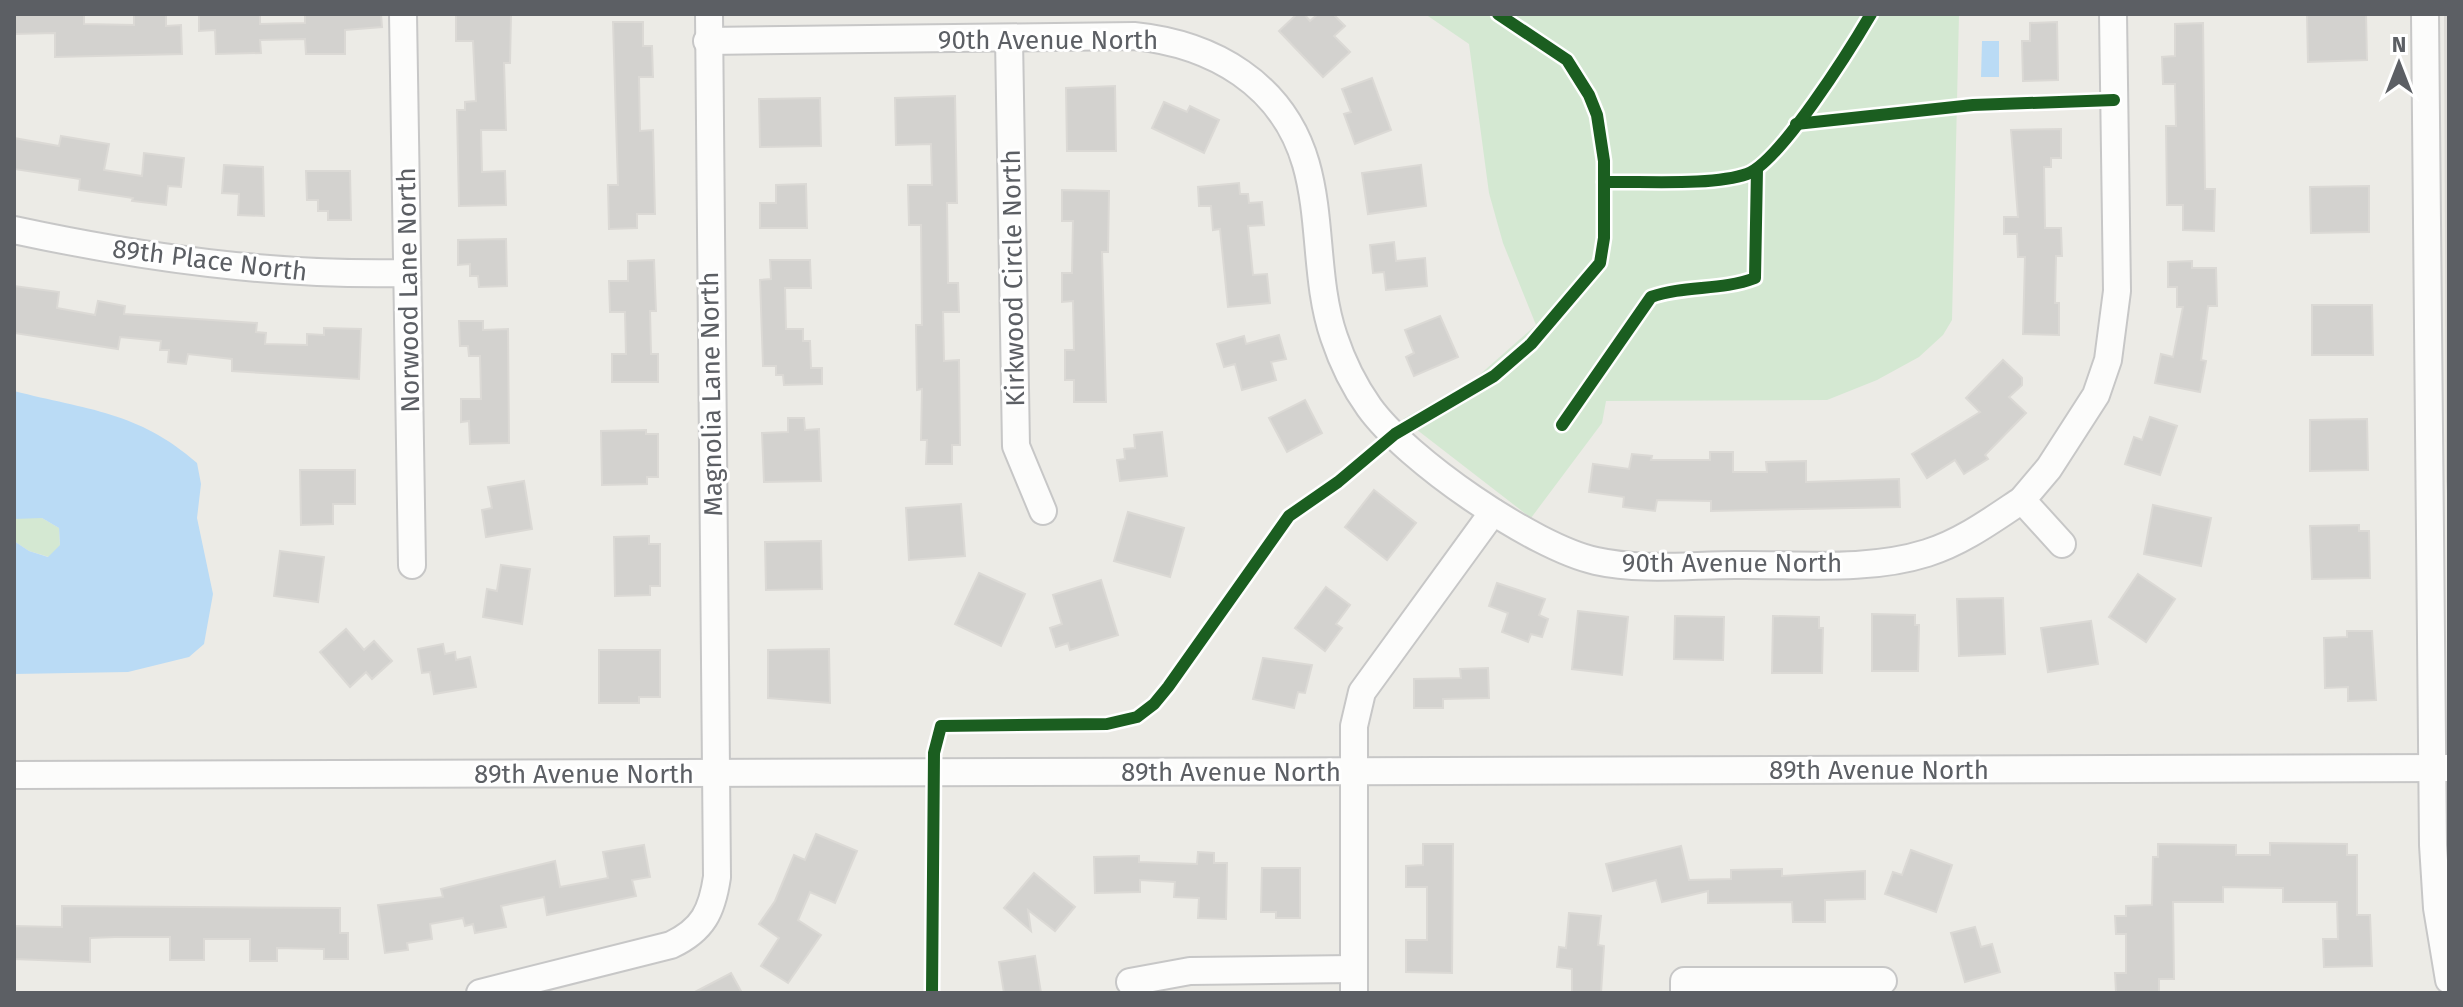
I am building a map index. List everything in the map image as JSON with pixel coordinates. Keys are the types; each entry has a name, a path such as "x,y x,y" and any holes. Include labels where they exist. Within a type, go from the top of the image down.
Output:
{"street":[{"name":"Norwood Lane North","path":"403,14 412,565"},
{"name":"Magnolia Lane North","path":"480,993 671,945 691,935 705,921 714,900 717,877 709,14"},
{"name":"90th Avenue North","path":"707,41 1134,36 1172,40 1207,52 1270,95 1290,126 1306,163 1333,335 1349,372 1370,408 1395,434 1493,512 1546,544 1597,561 1652,566 1870,563 1929,552 1972,533 2022,500 2049,468 2096,395 2108,360 2117,291 2113,14"},
{"path":"2425,14 2441,768 2433,845 2437,908 2449,980"},
{"name":"Kirkwood Circle North","path":"1009,39 1016,446 1043,511"},
{"name":"89th Place North","path":"14,230 188,262 281,272 407,273"},
{"path":"2022,500 2062,544"},
{"path":"1130,982 1190,971 1353,981 1354,726 1362,692 1493,512"},
{"name":"89th Avenue North","path":"14,775 2441,768"},
{"path":"1684,993 1684,981 1883,981"}],"shaded area":[{"path":"2444,14 2449,14 2449,521 2446,479"}],"green space":[{"path":"1425,14 1959,14 1952,320 1943,335 1919,357 1877,380 1827,400 1606,401 1602,423 1531,518 1403,419 1477,377 1536,325 1503,243 1489,193 1469,44"},
{"path":"42,518 59,528 60,546 49,557 29,551 14,541 14,519"}],"water":[{"path":"1982,41 1999,41 1999,77 1981,77"},
{"path":"14,391 132,422 154,432 197,463 201,484 197,518 213,594 204,644 189,657 128,672 14,674 14,541 29,551 48,557 60,545 59,528 42,518 14,519"}],"building":[{"path":"14,14 84,14 84,24 134,25 134,14 166,14 166,26 181,25 182,54 55,57 55,33 14,34"},
{"path":"199,14 260,14 260,24 305,23 305,14 381,14 382,27 345,30 345,54 306,54 305,39 260,40 261,53 216,54 215,30 199,31"},
{"path":"456,14 511,14 510,63 504,63 506,130 481,130 482,172 505,171 506,205 459,206 457,110 465,110 465,102 476,101 473,41 456,41"},
{"path":"1297,14 1304,14 1310,21 1318,14 1333,14 1345,26 1334,36 1350,52 1323,77 1279,31"},
{"path":"2307,14 2366,14 2367,60 2308,62"},
{"path":"613,22 643,22 643,46 652,46 653,77 639,77 640,131 653,130 655,214 637,214 637,228 609,229 608,185 618,185"},
{"path":"2057,22 2058,80 2023,81 2022,41 2030,41 2030,23"},
{"path":"2203,23 2205,189 2215,189 2214,231 2183,230 2183,205 2167,205 2166,126 2176,126 2175,84 2163,84 2162,57 2175,56 2175,24"},
{"path":"1372,78 1391,130 1355,144 1344,114 1351,112 1342,89"},
{"path":"1115,86 1116,151 1067,151 1066,88"},
{"path":"955,96 957,203 947,203 948,283 958,283 959,312 943,312 944,361 959,360 960,445 952,445 952,464 926,464 927,440 921,440 922,389 917,390 916,325 922,325 921,225 909,225 908,185 932,185 931,144 896,145 895,98"},
{"path":"820,98 821,146 760,147 759,99"},
{"path":"1164,102 1187,112 1190,106 1219,120 1204,153 1152,128"},
{"path":"2061,129 2061,158 2051,158 2051,167 2044,167 2045,228 2061,228 2062,256 2056,256 2055,303 2059,303 2059,335 2023,334 2025,257 2018,257 2017,234 2004,234 2004,217 2018,217 2011,130"},
{"path":"61,136 109,144 104,170 142,176 144,153 184,158 181,187 168,186 166,205 79,190 80,179 14,169 14,138 59,146"},
{"path":"224,165 263,167 264,216 238,215 239,194 222,193"},
{"path":"1421,165 1426,206 1368,214 1362,173"},
{"path":"306,171 350,171 351,220 328,220 328,211 318,211 318,200 307,200"},
{"path":"1239,183 1240,194 1248,194 1249,203 1262,202 1264,225 1248,226 1253,275 1267,274 1270,303 1228,307 1220,229 1213,230 1211,206 1199,206 1198,187"},
{"path":"806,184 807,228 760,228 760,203 776,203 776,185"},
{"path":"2369,186 2369,232 2311,233 2310,187"},
{"path":"1062,190 1109,191 1108,252 1102,252 1106,402 1074,402 1074,380 1065,380 1065,350 1074,350 1073,301 1062,302 1062,273 1072,273 1073,221 1062,221"},
{"path":"506,239 507,286 479,287 478,276 470,276 470,264 458,265 458,240"},
{"path":"1394,242 1396,261 1425,258 1427,286 1386,290 1384,272 1373,273 1370,245"},
{"path":"654,260 656,311 650,311 651,354 658,354 658,382 612,382 612,354 626,354 625,312 610,312 609,281 628,281 628,261"},
{"path":"770,260 810,260 811,288 785,288 786,329 803,329 803,341 810,341 811,368 822,368 822,384 784,385 783,375 776,375 776,366 763,366 760,280 771,279"},
{"path":"2192,261 2192,268 2216,268 2217,306 2208,306 2201,360 2206,361 2200,392 2155,383 2161,354 2173,357 2183,307 2177,307 2177,287 2168,287 2168,262"},
{"path":"14,286 59,292 57,308 95,315 98,301 125,306 124,314 257,323 256,332 266,333 265,344 307,345 307,334 324,335 324,328 361,329 359,379 232,371 232,359 188,354 186,364 168,362 169,350 160,350 161,341 120,337 118,349 14,333"},
{"path":"2312,305 2372,305 2373,355 2312,355"},
{"path":"1440,316 1458,357 1414,376 1406,357 1414,353 1405,330"},
{"path":"459,321 483,321 483,330 508,329 509,443 470,444 469,421 461,422 461,399 481,399 480,356 469,356 468,346 460,346"},
{"path":"1279,335 1286,359 1271,362 1276,380 1242,390 1235,364 1224,367 1217,344 1244,336 1246,344"},
{"path":"2003,360 2022,378 2022,385 2009,397 2026,413 1985,455 1988,459 1964,474 1955,460 1927,478 1912,454 1980,412 1966,398"},
{"path":"1305,400 1322,433 1287,452 1269,418"},
{"path":"2150,417 2177,426 2160,475 2125,464 2134,437 2142,440"},
{"path":"788,418 804,418 805,430 819,429 821,481 764,482 762,433 788,432"},
{"path":"2367,419 2368,470 2310,471 2310,420"},
{"path":"646,430 646,434 658,434 658,477 647,477 647,484 602,485 601,431"},
{"path":"1162,432 1167,476 1120,481 1117,460 1125,459 1124,449 1135,448 1134,435"},
{"path":"1710,452 1733,452 1733,472 1767,472 1766,462 1806,461 1806,482 1899,479 1900,507 1711,511 1711,501 1657,500 1655,511 1623,507 1624,497 1589,492 1593,464 1629,469 1632,454 1652,456 1651,460 1710,460"},
{"path":"300,470 355,470 355,504 333,504 333,524 301,525"},
{"path":"524,481 532,529 486,537 482,510 492,508 488,487"},
{"path":"1374,490 1416,523 1387,560 1345,527"},
{"path":"961,504 965,556 909,560 906,508"},
{"path":"2153,505 2211,518 2201,566 2144,554"},
{"path":"1128,512 1184,528 1170,577 1114,561"},
{"path":"2359,525 2359,531 2369,531 2370,578 2312,579 2310,526"},
{"path":"649,536 649,544 660,544 660,586 650,586 650,595 615,596 614,537"},
{"path":"821,541 822,589 766,590 765,542"},
{"path":"280,551 324,557 318,602 274,596"},
{"path":"501,565 530,569 522,624 483,617 487,589 497,591"},
{"path":"979,573 1025,594 1001,646 955,624"},
{"path":"2138,574 2175,599 2146,642 2109,617"},
{"path":"1101,580 1118,635 1070,650 1068,643 1056,647 1050,628 1062,624 1053,595"},
{"path":"1497,583 1545,599 1539,615 1548,619 1542,637 1531,634 1528,642 1502,632 1508,613 1489,606"},
{"path":"1326,587 1350,605 1336,624 1342,628 1325,651 1295,628"},
{"path":"2003,598 2005,654 1959,656 1957,599"},
{"path":"1578,611 1628,617 1622,675 1572,669"},
{"path":"1872,614 1915,615 1915,625 1919,625 1918,671 1872,671"},
{"path":"1675,616 1724,617 1723,660 1674,659"},
{"path":"1773,616 1819,617 1819,628 1823,628 1822,673 1772,673"},
{"path":"2091,621 2098,664 2048,672 2041,628"},
{"path":"346,629 364,650 374,641 392,661 372,679 366,672 350,687 320,652"},
{"path":"2347,631 2372,631 2376,700 2348,701 2348,687 2325,688 2324,638 2347,637"},
{"path":"443,644 445,654 455,652 456,660 470,657 476,687 434,694 430,672 422,673 418,649"},
{"path":"829,649 830,703 768,698 768,650"},
{"path":"599,650 660,650 660,697 639,697 639,703 599,703"},
{"path":"1263,658 1312,665 1305,693 1298,692 1294,708 1253,699"},
{"path":"1488,668 1489,698 1443,699 1443,708 1414,708 1414,679 1461,678 1460,669"},
{"path":"816,834 857,851 835,903 810,892 798,920 821,935 788,983 761,966 779,938 759,924 775,901 794,855 805,860"},
{"path":"2270,843 2347,844 2347,855 2357,855 2357,915 2370,915 2372,966 2324,967 2323,939 2338,939 2337,902 2283,902 2283,888 2223,887 2223,902 2173,902 2174,979 2159,979 2159,993 2116,992 2115,973 2126,973 2126,934 2116,934 2115,916 2126,916 2126,906 2152,905 2153,857 2158,857 2158,844 2236,845 2236,855 2270,855"},
{"path":"1423,844 1453,844 1452,973 1406,972 1406,940 1427,940 1427,887 1406,887 1406,866 1423,865"},
{"path":"644,845 650,877 632,880 636,896 547,915 544,897 501,906 506,927 475,933 473,924 465,926 463,918 430,924 432,939 407,943 408,950 385,953 378,905 443,897 441,889 555,861 560,887 608,878 603,852"},
{"path":"1681,846 1689,880 1731,879 1731,870 1782,869 1782,876 1865,871 1865,899 1825,900 1825,922 1793,922 1792,902 1708,903 1708,891 1662,902 1656,880 1613,891 1606,864"},
{"path":"1911,850 1952,865 1936,912 1885,894 1893,872 1902,875"},
{"path":"1198,852 1214,853 1214,863 1227,863 1226,919 1198,918 1199,898 1174,897 1175,882 1140,880 1140,892 1095,893 1094,857 1139,856 1139,862 1197,864"},
{"path":"1262,868 1300,868 1300,918 1276,918 1276,912 1261,912"},
{"path":"1034,873 1075,907 1055,931 1028,910 1031,931 1004,908"},
{"path":"62,906 340,908 340,933 348,933 348,959 324,959 324,949 277,948 277,961 250,961 250,939 204,939 204,960 170,960 170,937 115,937 90,938 90,962 14,959 14,926 62,927"},
{"path":"1569,913 1601,916 1598,945 1604,946 1601,993 1572,993 1572,969 1557,967 1559,947 1566,948"},
{"path":"1975,927 1981,947 1992,944 2000,972 1965,982 1951,933"},
{"path":"1035,956 1041,993 1004,993 999,962"},
{"path":"731,973 742,993 693,993"}],"cycle path":[{"path":"932,993 934,753 941,726 1107,724 1137,717 1154,704 1168,687 1289,516 1338,482 1395,434 1494,376 1531,344 1600,263 1604,238 1604,161 1597,115 1589,95 1567,60 1498,14"},
{"path":"1604,182 1697,182 1747,174 1761,165 1795,127 1871,14"},
{"path":"1796,124 1973,105 2114,100"},
{"path":"1562,425 1651,297 1755,278 1757,169"}]}
